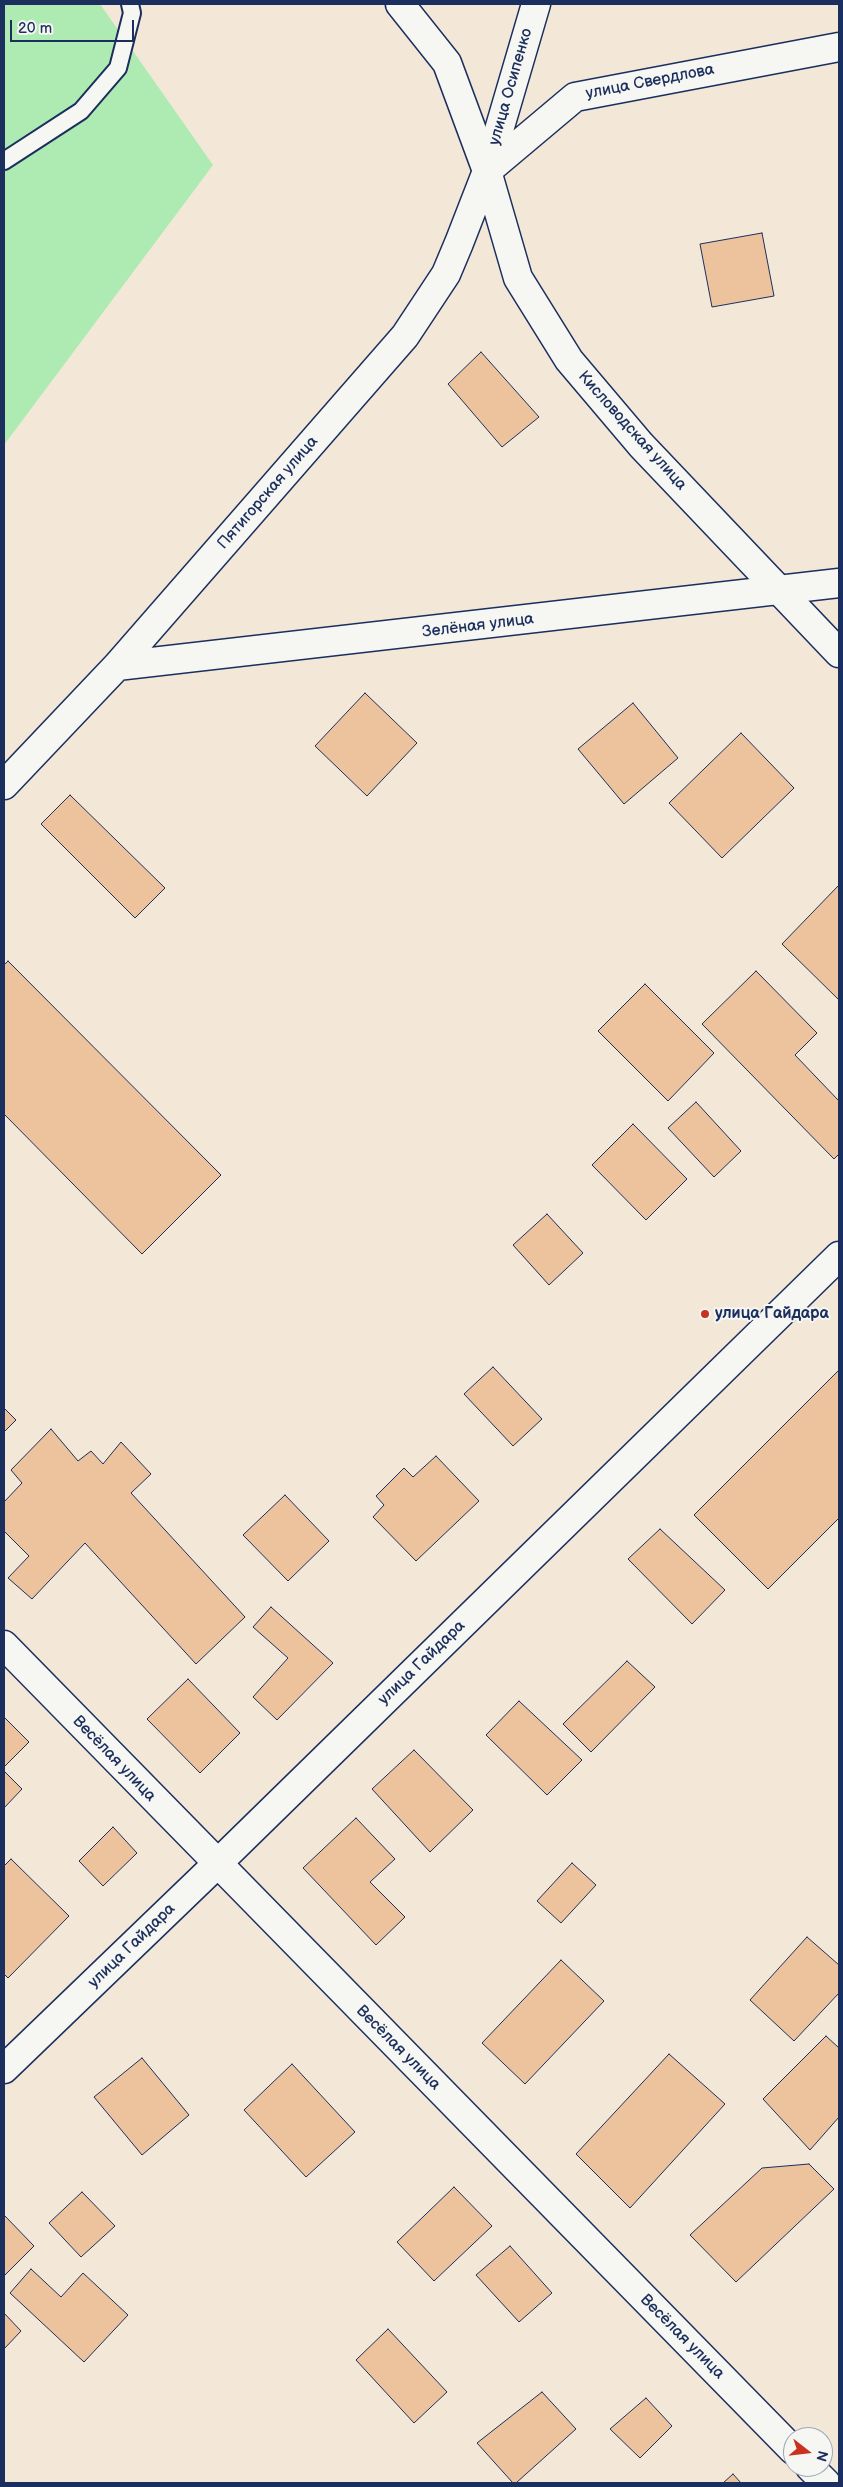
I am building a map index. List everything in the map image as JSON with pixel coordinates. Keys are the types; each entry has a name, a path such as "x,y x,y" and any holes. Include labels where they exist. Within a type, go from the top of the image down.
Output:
{"street":[{"name":"Кисловодская улица","path":"400,4 447,63 487,171 518,278 569,360 641,446 839,652"},
{"name":"улица Осипенко","path":"487,171 536,4"},
{"name":"улица Свердлова","path":"487,171 575,97 839,47"},
{"name":"Пятигорская улица","path":"4,785 117,666 405,336 446,274 487,171"},
{"name":"Зелёная улица","path":"117,666 839,583"},
{"name":"улица Гайдара","path":"4,2069 217,1864 839,1256"},
{"name":"Весёлая улица","path":"4,1645 783,2440"}],"lane":[{"path":"4,161 81,111 118,68 132,14 130,4"}],"green space":[{"path":"4,4 100,4 213,165 4,445"}],"building":[{"path":"762,233 774,296 712,307 700,244"},
{"path":"481,352 539,417 502,447 448,384"},
{"path":"365,693 417,743 367,796 315,746"},
{"path":"633,703 678,758 624,804 578,749"},
{"path":"741,733 794,788 722,858 669,803"},
{"path":"70,795 165,888 135,918 41,824"},
{"path":"839,885 839,1000 782,944"},
{"path":"8,961 221,1175 142,1254 4,1114 4,965"},
{"path":"756,971 817,1033 795,1055 839,1101 839,1154 834,1159 702,1024"},
{"path":"645,984 714,1053 668,1101 598,1031"},
{"path":"696,1102 741,1151 714,1177 668,1128"},
{"path":"633,1124 687,1179 646,1220 592,1165"},
{"path":"547,1214 583,1253 549,1285 513,1245"},
{"path":"493,1367 542,1419 513,1446 464,1394"},
{"path":"839,1370 839,1518 768,1589 694,1515"},
{"path":"4,1408 16,1420 4,1432"},
{"path":"51,1429 78,1461 91,1451 103,1464 121,1442 151,1474 131,1493 245,1617 196,1664 85,1543 32,1599 8,1578 29,1556 4,1531 4,1502 22,1483 11,1470"},
{"path":"436,1456 479,1501 416,1561 373,1517 384,1505 376,1496 404,1468 413,1477"},
{"path":"285,1495 329,1541 288,1581 243,1535"},
{"path":"660,1529 725,1590 692,1624 628,1559"},
{"path":"271,1607 333,1663 277,1720 253,1697 288,1658 253,1627"},
{"path":"627,1661 655,1687 591,1752 563,1724"},
{"path":"188,1679 240,1733 200,1773 147,1719"},
{"path":"519,1701 582,1760 547,1795 486,1735"},
{"path":"4,1717 29,1742 4,1767"},
{"path":"414,1750 473,1810 430,1852 372,1789"},
{"path":"4,1771 22,1789 4,1808"},
{"path":"356,1818 395,1859 370,1882 405,1917 376,1945 303,1868"},
{"path":"113,1827 137,1853 103,1886 79,1861"},
{"path":"11,1859 69,1916 8,1978 4,1974 4,1866"},
{"path":"572,1863 596,1885 561,1923 537,1901"},
{"path":"807,1937 839,1965 839,1993 794,2041 750,2000"},
{"path":"561,1960 604,2001 525,2084 482,2043"},
{"path":"826,2036 839,2048 839,2117 810,2150 763,2099"},
{"path":"669,2054 725,2104 630,2208 576,2154"},
{"path":"142,2058 189,2115 142,2155 94,2097"},
{"path":"292,2064 355,2132 306,2177 244,2110"},
{"path":"809,2164 834,2189 736,2282 690,2235 762,2168"},
{"path":"454,2187 492,2226 434,2281 397,2242"},
{"path":"82,2192 115,2226 81,2257 49,2223"},
{"path":"4,2215 34,2246 4,2276"},
{"path":"510,2246 552,2293 519,2322 476,2275"},
{"path":"31,2269 61,2297 83,2273 128,2315 84,2362 10,2293"},
{"path":"4,2313 21,2331 4,2349"},
{"path":"388,2329 447,2392 414,2423 356,2360"},
{"path":"542,2392 576,2429 516,2483 513,2483 477,2443"},
{"path":"646,2398 672,2426 640,2458 610,2429"},
{"path":"733,2474 741,2483 723,2483"}],"place":[{"name":"улица Гайдара","path":"705,1314"}]}
